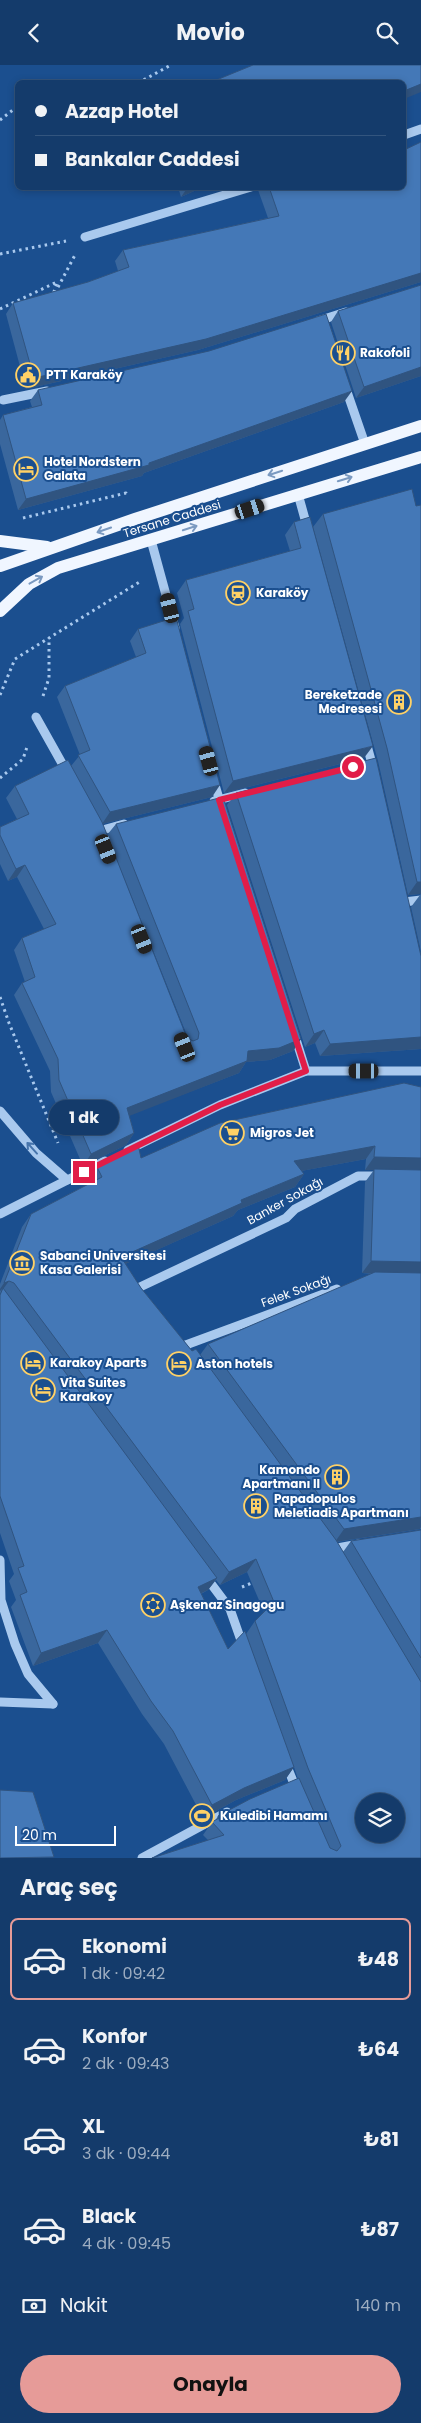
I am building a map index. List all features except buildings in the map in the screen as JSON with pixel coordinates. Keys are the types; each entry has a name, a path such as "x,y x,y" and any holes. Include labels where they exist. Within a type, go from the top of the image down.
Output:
{"main road":[{"name":"Tersane Caddesi","path":"0,566 135,519 421,427"},
{"name":"Tersane Caddesi","path":"0,611 29,584 58,568 421,457"},
{"path":"0,541 52,547"}],"street":[{"path":"406,134 421,129"},
{"path":"85,237 241,190"},
{"path":"304,325 325,323 359,307"},
{"path":"341,373 365,444"},
{"path":"3,399 58,389"},
{"path":"298,494 310,538"},
{"path":"151,540 177,637"},
{"path":"36,717 75,787"},
{"path":"364,734 376,781"},
{"path":"362,765 372,763"},
{"path":"212,771 225,819"},
{"path":"200,805 257,791"},
{"path":"94,822 100,835 136,821"},
{"path":"404,902 421,900"},
{"path":"291,1024 306,1071"},
{"path":"0,1214 220,1105 306,1071 421,1071"},
{"path":"0,1111 36,1153 67,1180"},
{"name":"Banker Sokağı","path":"140,1287 286,1218 295,1209 358,1176 394,1177"},
{"name":"Felek Sokağı","path":"194,1362 183,1347 347,1285"},
{"path":"332,1549 372,1543"},
{"path":"0,1560 1,1600 15,1644 28,1674 53,1704 0,1702"},
{"path":"202,1572 230,1609 246,1655"},
{"path":"283,1756 289,1785 300,1800"},
{"path":"142,1858 238,1806"}],"path":[{"path":"144,80 171,65"},
{"path":"0,121 15,108"},
{"path":"0,254 85,237"},
{"path":"0,309 57,282 50,301 85,237"},
{"path":"19,519 126,493 135,519"},
{"path":"0,694 15,659 160,570"},
{"path":"0,778 23,759 49,678 48,637"},
{"path":"0,997 9,1023 57,1136 67,1180"},
{"path":"220,1596 255,1581"}],"place":[{"name":"Rakofoli","path":"343,353"},
{"name":"PTT Karaköy","path":"28,375"},
{"name":"Hotel Nordstern Galata","path":"26,469"},
{"name":"Karaköy","path":"238,593"},
{"name":"Bereketzade Medresesi","path":"399,702"},
{"name":"Migros Jet","path":"232,1133"},
{"name":"Sabanci Universitesi Kasa Galerisi","path":"22,1263"},
{"name":"Karakoy Aparts","path":"33,1363"},
{"name":"Aston hotels","path":"179,1364"},
{"name":"Vita Suites Karakoy","path":"43,1390"},
{"name":"Kamondo Apartmanı II","path":"337,1477"},
{"name":"Papadopulos Meletiadis Apartmanı","path":"256,1506"},
{"name":"Aşkenaz Sinagogu","path":"153,1605"},
{"name":"Kuledibi Hamamı","path":"202,1816"}],"route":[{"path":"84,1172 220,1105 306,1071 219,800 353,767"}]}
